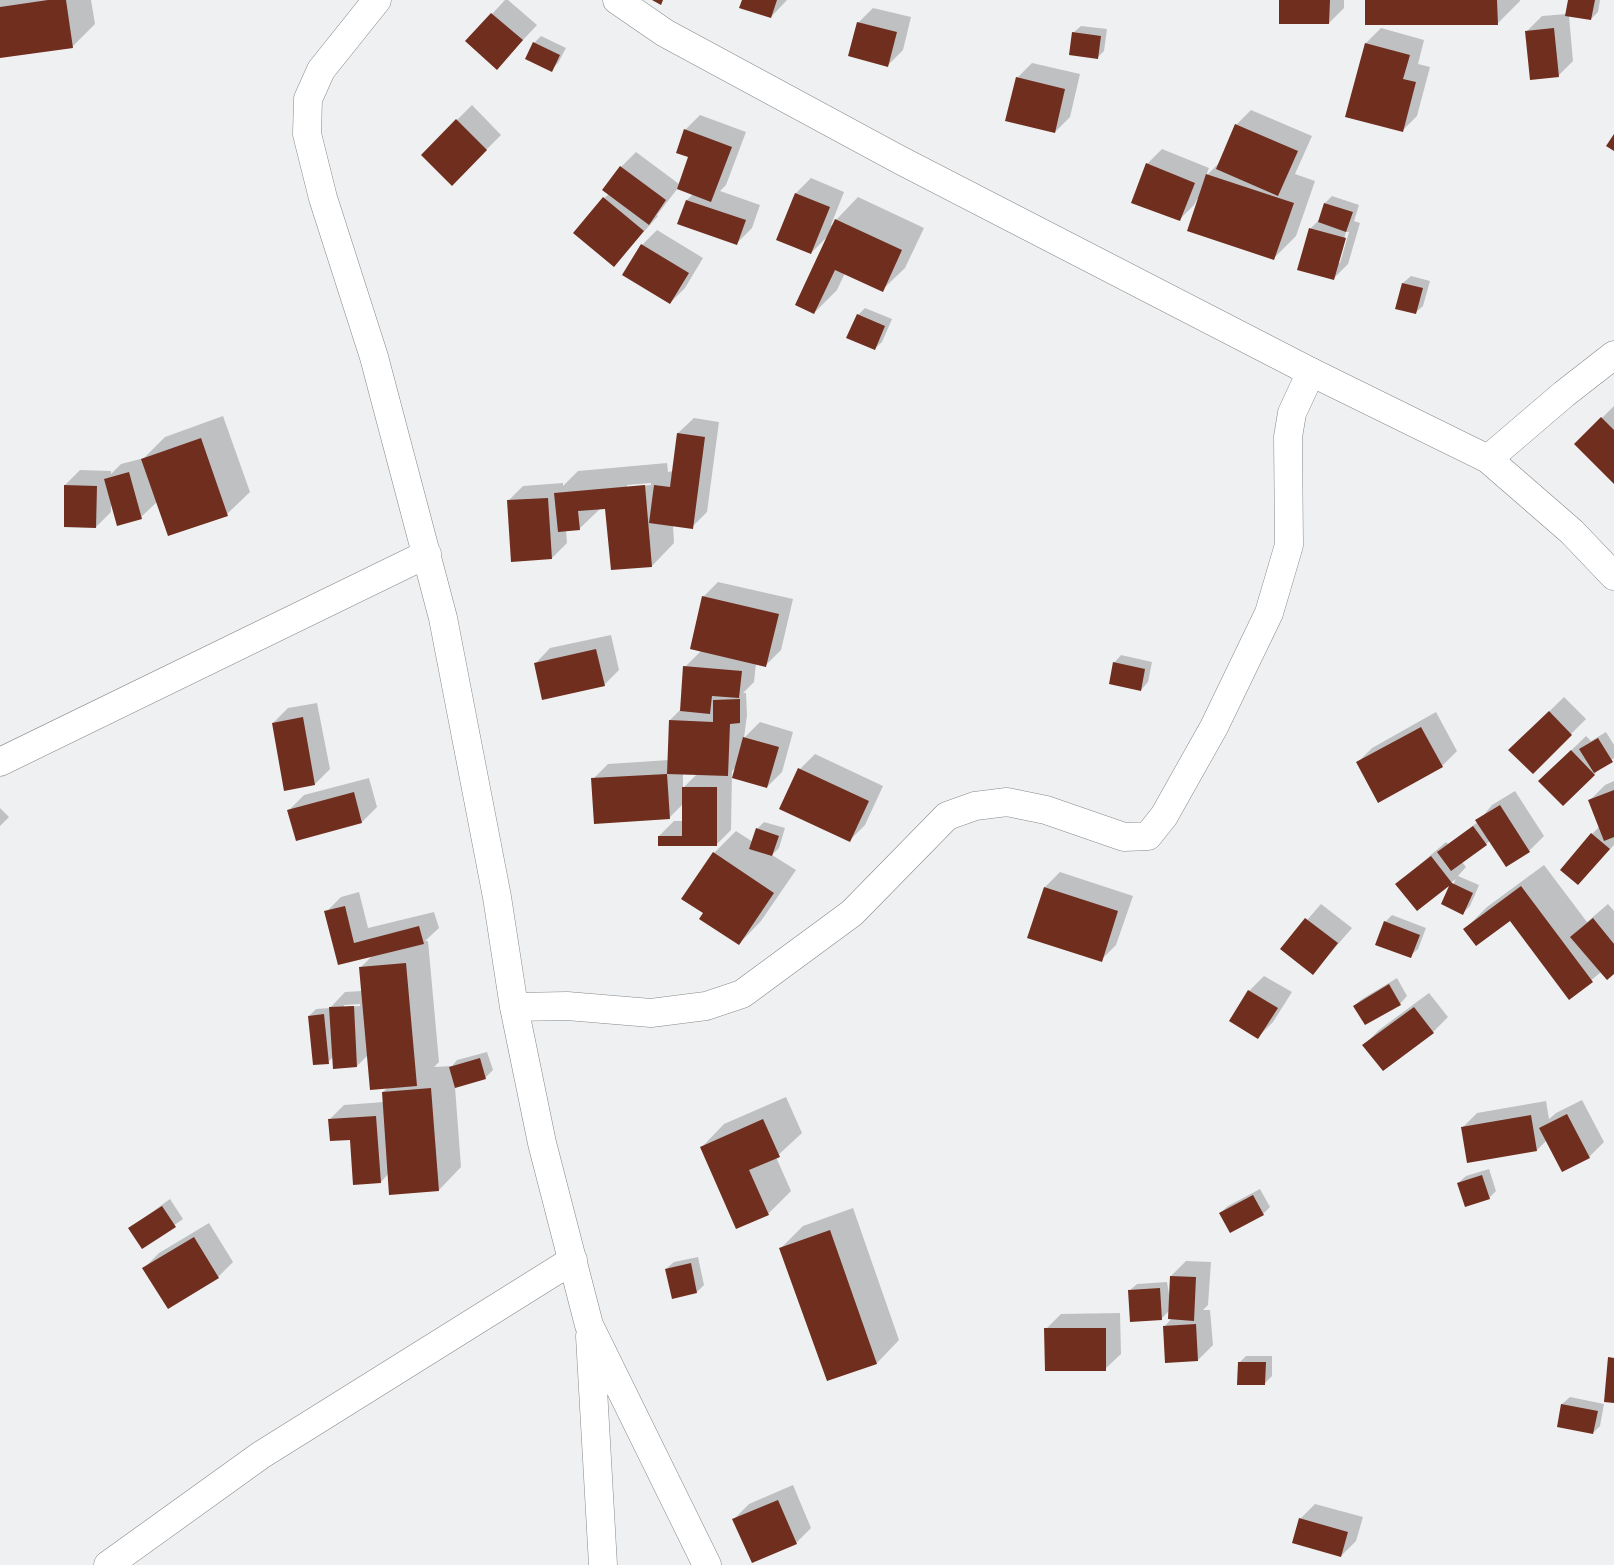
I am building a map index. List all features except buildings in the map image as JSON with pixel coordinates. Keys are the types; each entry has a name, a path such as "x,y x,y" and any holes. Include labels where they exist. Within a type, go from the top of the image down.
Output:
{"street":[{"path":"377,0 320,70 308,99 307,134 323,198 374,357 443,618 495,888 514,1007 542,1143 589,1325 603,1565"},
{"path":"617,0 665,33 900,160 1311,372 1488,459 1572,532 1614,576"},
{"path":"1488,459 1564,394 1614,355"},
{"path":"514,1007 567,1006 651,1013 706,1006 742,994 852,913 946,816 975,806 1007,802 1046,810 1124,837 1148,836 1164,816 1214,727 1269,613 1289,545 1288,437 1292,413 1311,372"},
{"path":"0,762 427,554"},
{"path":"108,1565 261,1455 573,1260"},
{"path":"589,1325 707,1565"}]}
